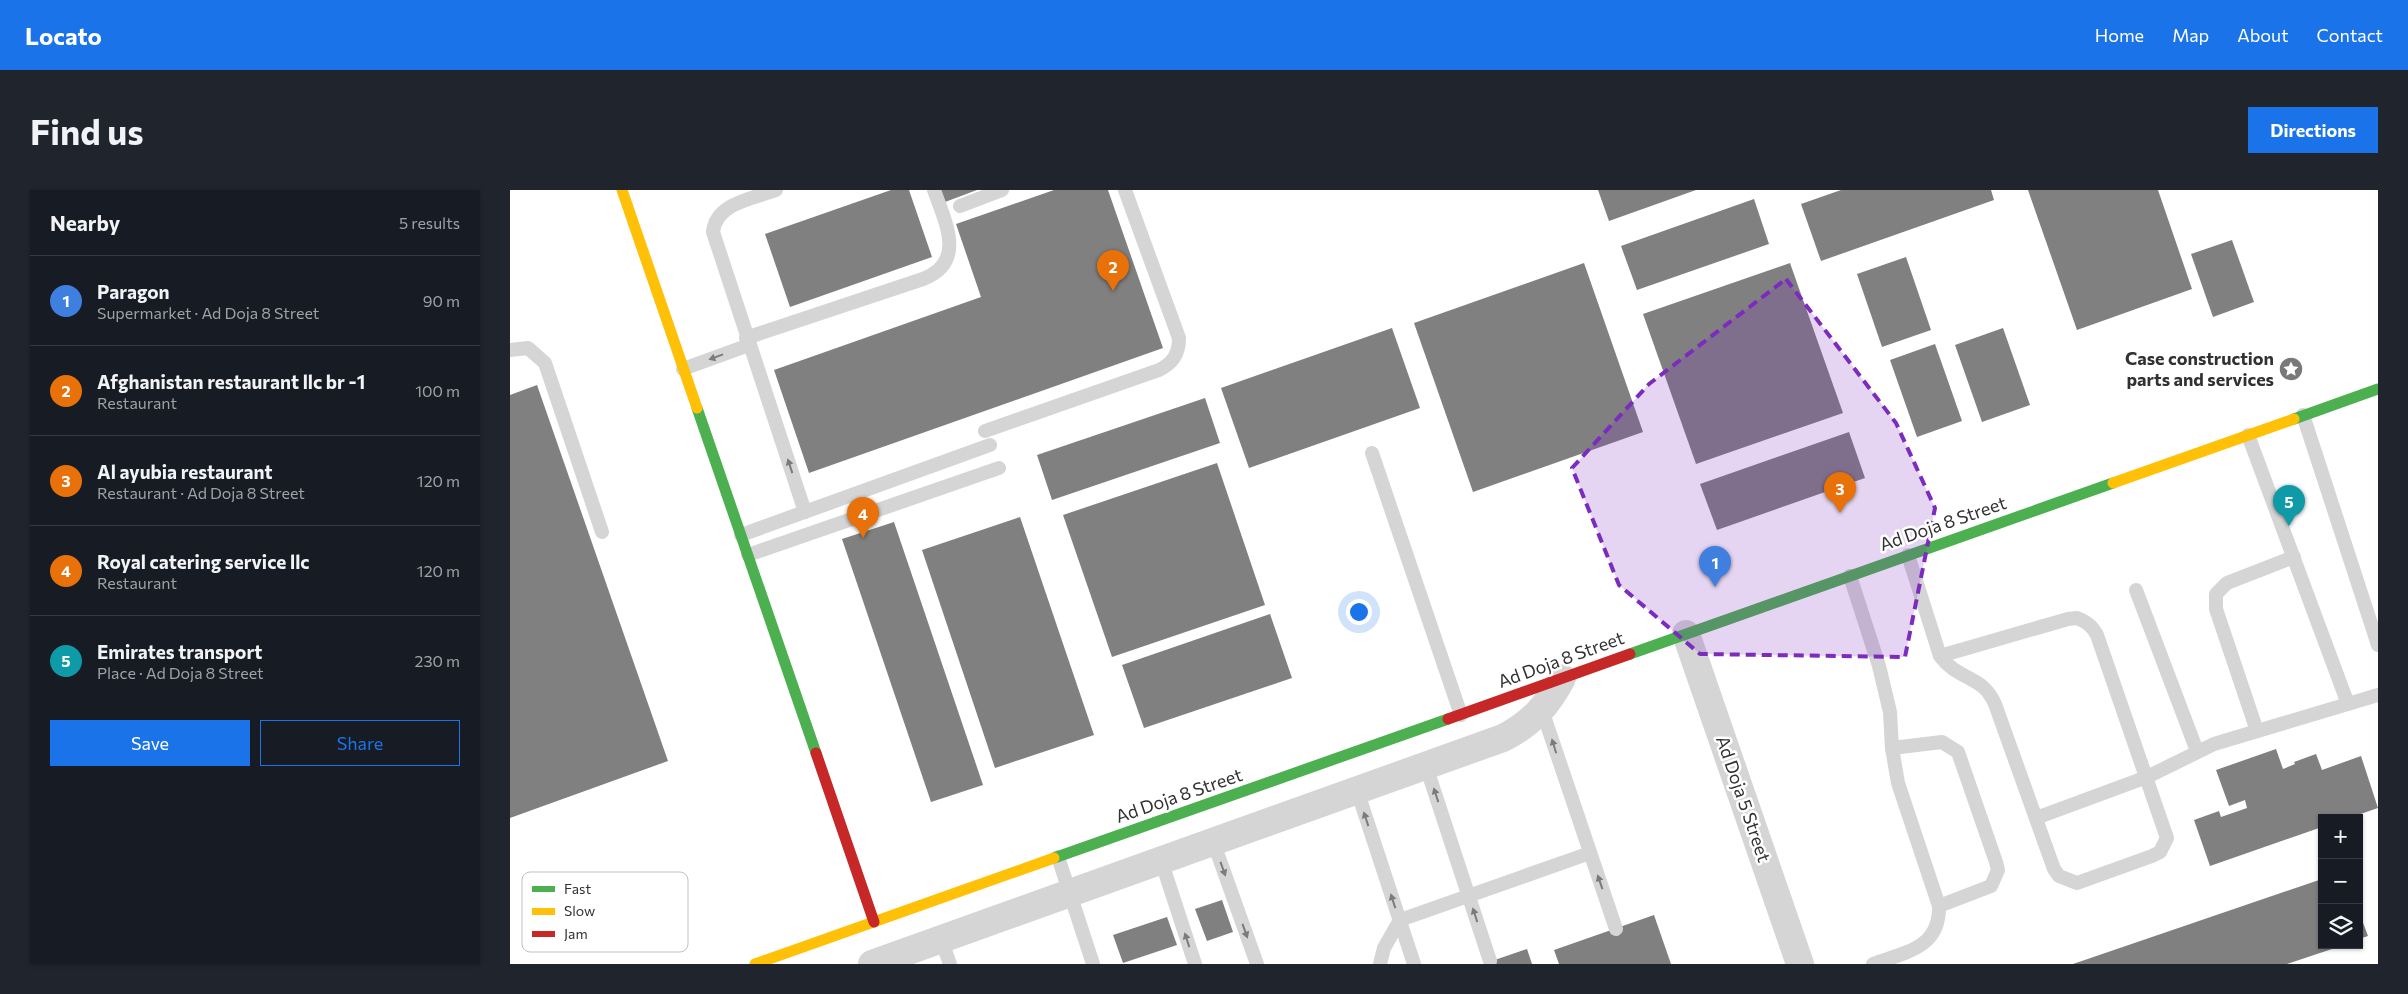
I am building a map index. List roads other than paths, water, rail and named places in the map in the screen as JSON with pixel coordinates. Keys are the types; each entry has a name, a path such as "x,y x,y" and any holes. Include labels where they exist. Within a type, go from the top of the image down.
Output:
{"street":[{"path":"622,190 874,922"},
{"name":"Ad Doja 8 Street","path":"755,964 2378,389"},
{"name":"Ad Doja 5 Street","path":"1686,634 1800,964"},
{"path":"872,964 946,952 1069,893 1503,738 1517,731 1542,710 1562,678"}],"lane":[{"path":"776,190 725,210 720,214 714,226 714,239 805,512"},
{"path":"683,368 748,342 923,279 938,271 948,257 950,240 934,190"},
{"path":"960,206 1002,190"},
{"path":"985,431 1159,370 1175,358 1179,348 1178,338 1125,190"},
{"path":"510,350 528,348 545,363 602,532"},
{"path":"2303,415 2378,645"},
{"path":"2248,435 2348,704"},
{"path":"741,535 990,445"},
{"path":"1372,454 1461,715"},
{"path":"748,555 999,468"},
{"path":"1908,556 1940,656 1952,670 1976,680 1988,691 1995,704 2054,869 2068,881 2077,883 2160,852 2167,838 2093,627 2086,621 2068,618 1940,656"},
{"path":"2257,731 2216,609 2216,594 2227,583 2294,558"},
{"path":"1850,576 1879,666 1890,712 1892,748 1898,784 1939,906 1940,919 1935,932 1927,942 1873,964"},
{"path":"2136,590 2196,751"},
{"path":"2036,818 2146,777 2196,751 2378,694"},
{"path":"1542,710 1616,928"},
{"path":"1892,748 1942,742 1958,752 1996,862 1998,870 1991,886 1939,906"},
{"path":"1426,766 1490,961"},
{"path":"1357,790 1414,964"},
{"path":"1213,842 1257,964"},
{"path":"1380,964 1384,948 1400,920 1590,853"},
{"path":"1058,857 1093,964"},
{"path":"1161,860 1195,964"}],"place":[{"name":"Afghanistan restaurant llc br -1","path":"1113,291"},
{"name":"Case construction parts and services","path":"2291,369"},
{"name":"Al ayubia restaurant","path":"1840,513"},
{"name":"Emirates transport","path":"2289,526"},
{"name":"Royal catering service llc","path":"863,538"},
{"name":"Paragon","path":"1715,587"}]}
